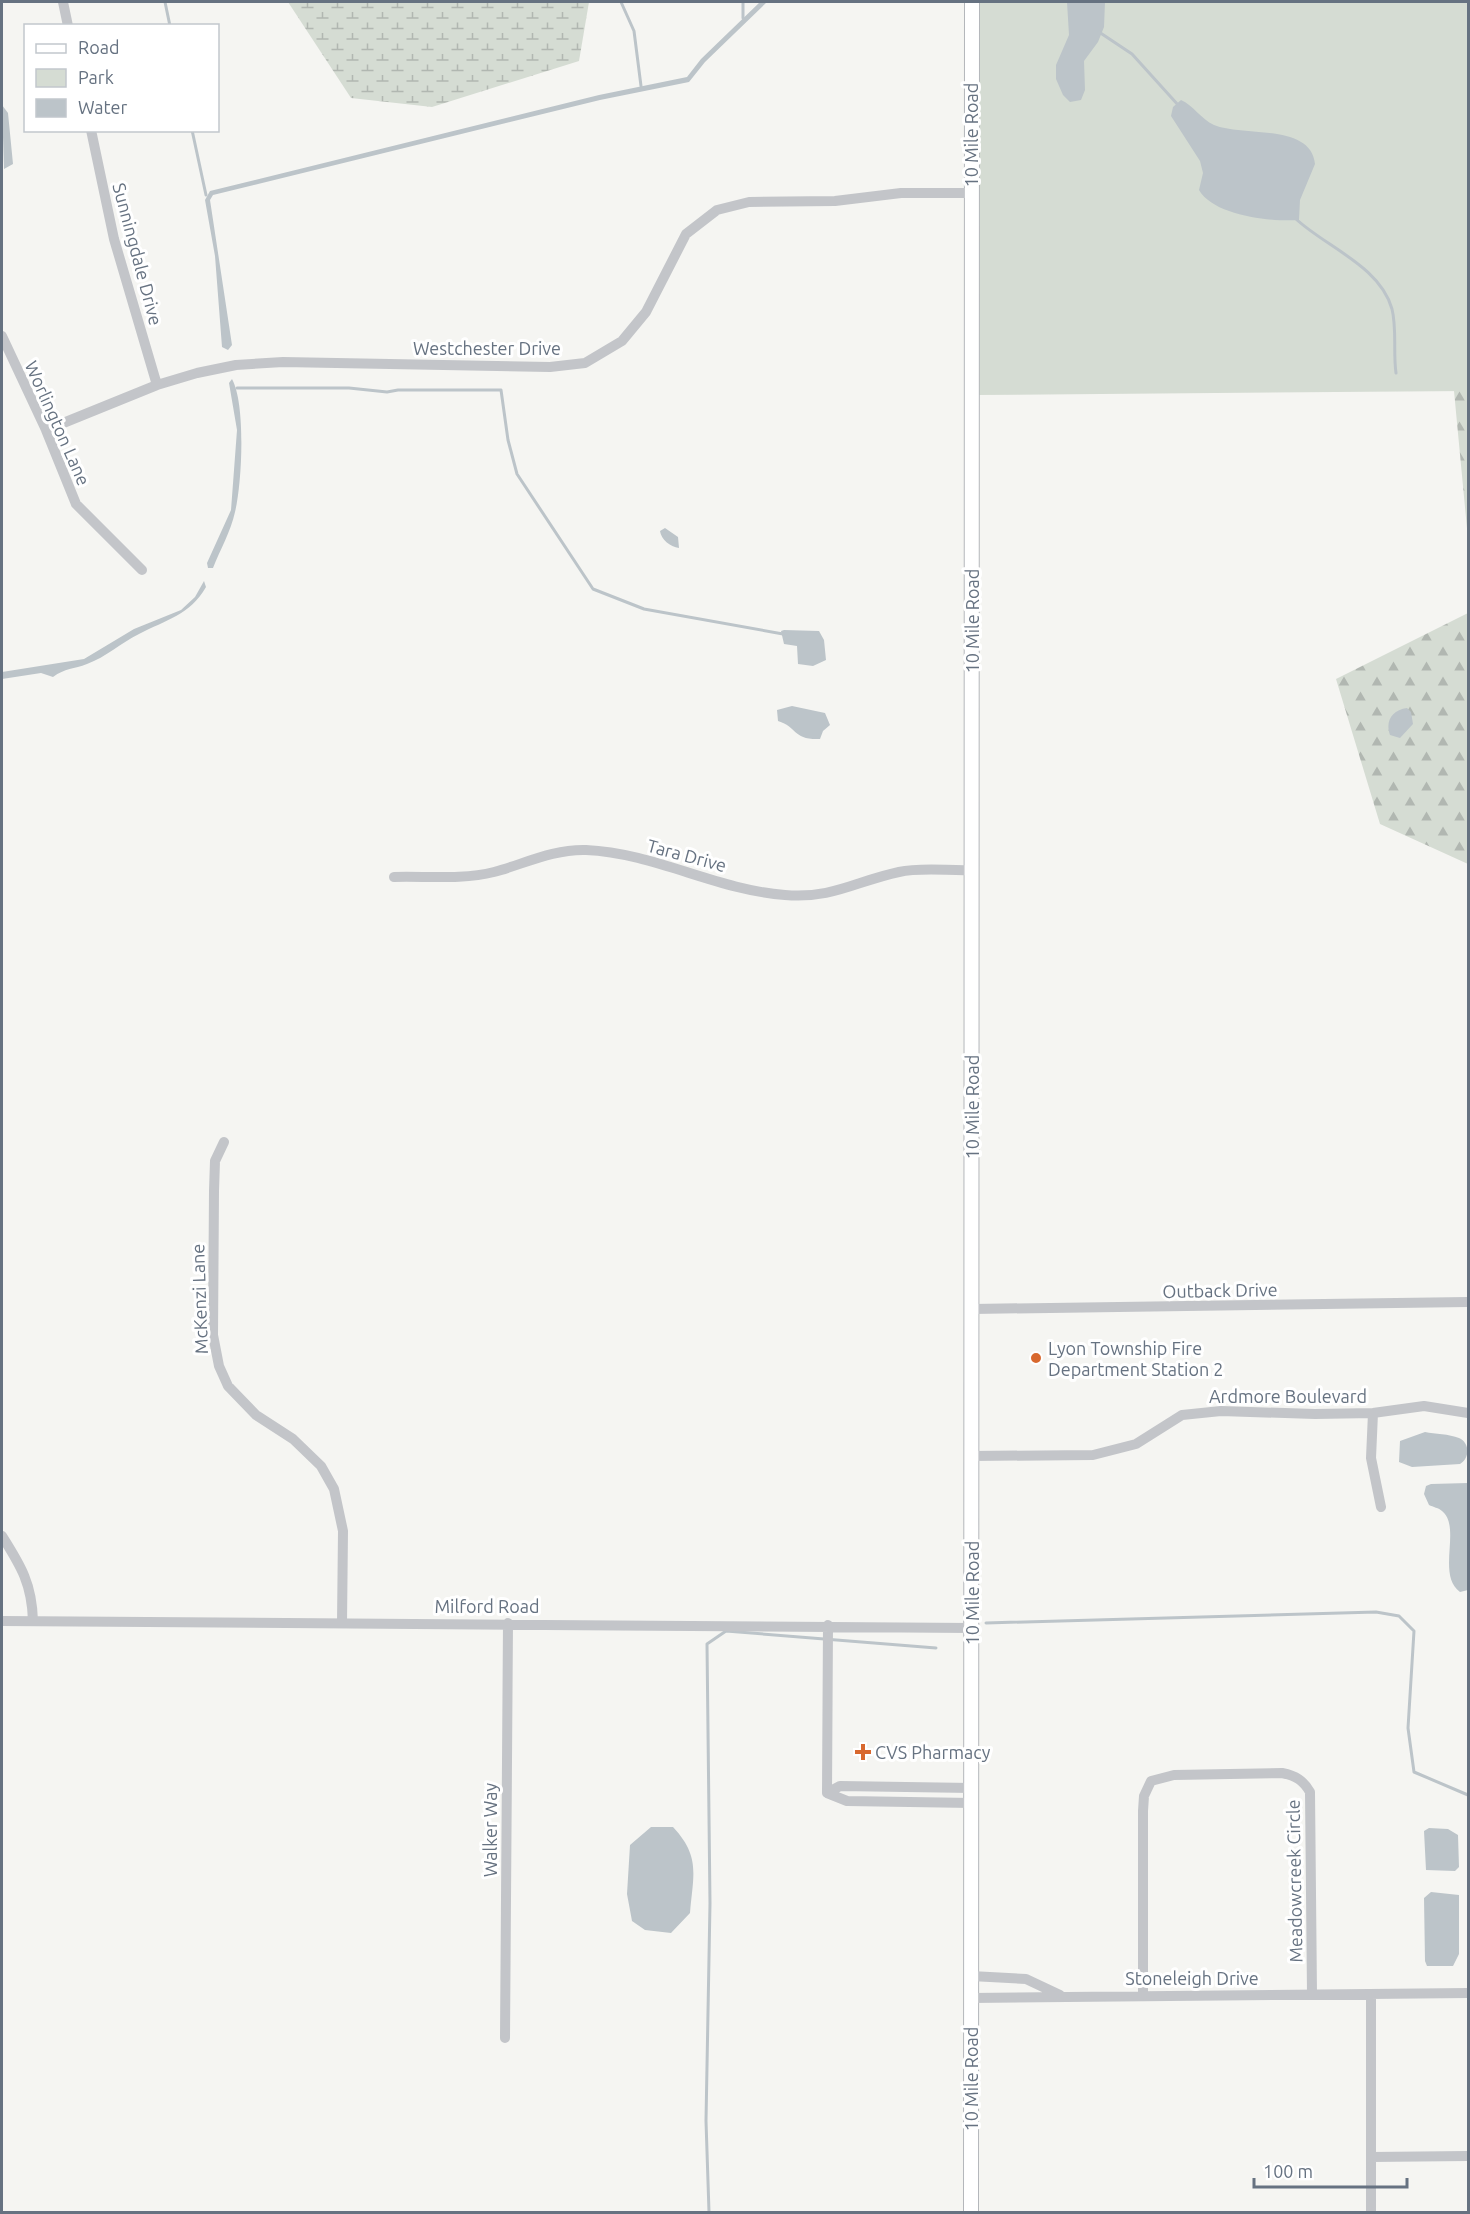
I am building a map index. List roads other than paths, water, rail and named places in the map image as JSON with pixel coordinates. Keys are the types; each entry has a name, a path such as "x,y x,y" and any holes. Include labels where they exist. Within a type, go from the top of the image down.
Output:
{"main road":[{"name":"10 Mile Road","path":"971,2212 972,2"}],"street":[{"path":"63,2 68,24"},
{"name":"Sunningdale Drive","path":"91,132 114,239 158,385"},
{"name":"Westchester Drive","path":"46,430 158,385 197,373 260,363 550,367 585,363 622,341 646,312 686,234 717,210 749,202 835,201 901,193 971,193"},
{"name":"Worlington Lane","path":"2,336 46,430 76,504 142,570"},
{"name":"Tara Drive","path":"394,877 456,877 493,872 564,851 585,850 665,864 752,891 793,896 849,889 901,871 972,870"},
{"name":"McKenzi Lane","path":"224,1142 215,1161 214,1191 213,1335 219,1366 228,1386 256,1415 293,1439 321,1466 334,1489 343,1531 342,1623"},
{"name":"Outback Drive","path":"973,1309 1468,1302"},
{"name":"Ardmore Boulevard","path":"972,1456 1093,1455 1136,1444 1182,1415 1221,1411 1373,1413 1424,1406 1468,1413"},
{"path":"1373,1413 1371,1458 1382,1507"},
{"path":"2,1536 24,1574 32,1597 33,1621"},
{"name":"Milford Road","path":"2,1621 828,1625 972,1628"},
{"name":"Walker Way","path":"505,2038 508,1623"},
{"path":"827,1793 828,1625"},
{"name":"Meadowcreek Circle","path":"1143,1995 1143,1811 1144,1796 1150,1781 1174,1775 1282,1773 1294,1775 1305,1782 1310,1792 1312,1994"},
{"path":"827,1793 840,1786 972,1788"},
{"path":"827,1793 847,1801 972,1803"},
{"name":"Stoneleigh Drive","path":"971,1976 1026,1979 1060,1996"},
{"name":"Stoneleigh Drive","path":"971,1998 1468,1993"},
{"path":"1371,1995 1371,2212"},
{"path":"1371,2157 1468,2156"}],"water":[{"path":"760,2 767,2 705,62 689,82 600,100 213,195 210,200 232,345 228,350 222,347 215,256 205,200 210,191 599,95 687,77 701,59"},
{"path":"1067,2 1105,2 1104,27 1098,42 1084,61 1085,90 1081,100 1070,102 1063,95 1056,79 1056,65 1069,35"},
{"path":"1181,100 1214,125 1289,137 1302,142 1311,151 1315,164 1300,200 1299,220 1274,220 1244,216 1217,206 1206,199 1199,190 1203,173 1200,161 1171,116 1173,107"},
{"path":"2,105 8,113 13,164 4,169"},
{"path":"232,379 241,425 241,464 237,499 225,540 213,568 208,568 207,563 231,510 237,430 229,383"},
{"path":"665,528 678,537 679,548 664,540 660,531"},
{"path":"204,581 206,587 193,604 185,610 94,661 53,677 41,673 2,679 2,672 84,659 134,629 181,610 195,597"},
{"path":"781,631 819,631 824,640 826,660 813,666 798,664 797,646 784,644"},
{"path":"792,706 825,713 830,725 823,731 820,739 804,737 778,721 777,710"},
{"path":"1407,708 1411,712 1413,724 1400,738 1390,735 1388,725 1391,717 1397,711"},
{"path":"1425,1432 1463,1440 1467,1447 1466,1458 1460,1464 1412,1467 1399,1462 1400,1441"},
{"path":"1468,1483 1468,1590 1460,1592 1453,1584 1450,1574 1448,1518 1441,1510 1429,1505 1424,1494 1426,1486 1431,1484"},
{"path":"651,1827 673,1827 688,1848 693,1867 690,1913 671,1933 645,1930 632,1921 627,1894 630,1845"},
{"path":"1429,1828 1448,1829 1458,1835 1459,1867 1455,1871 1426,1870 1424,1831"},
{"path":"1431,1892 1459,1895 1459,1954 1453,1966 1427,1966 1425,1961 1424,1898"}],"waterway":[{"path":"165,2 170,24"},
{"path":"621,2 634,31 641,86"},
{"path":"743,2 743,18"},
{"path":"1099,32 1132,54 1179,106"},
{"path":"192,132 206,195"},
{"path":"1296,219 1351,258 1376,281 1386,294 1392,309 1396,373"},
{"path":"237,388 349,388 387,392 398,390 501,390 508,440 517,474 593,589 644,609 783,634"},
{"path":"986,1623 1376,1612 1399,1616 1414,1631 1408,1728 1414,1772 1468,1795"},
{"path":"709,2212 706,2121 710,1903 707,1644 726,1631 936,1648"}],"place":[{"name":"Lyon Township Fire Department Station 2","path":"1036,1358"},
{"name":"CVS Pharmacy","path":"863,1752"}]}
